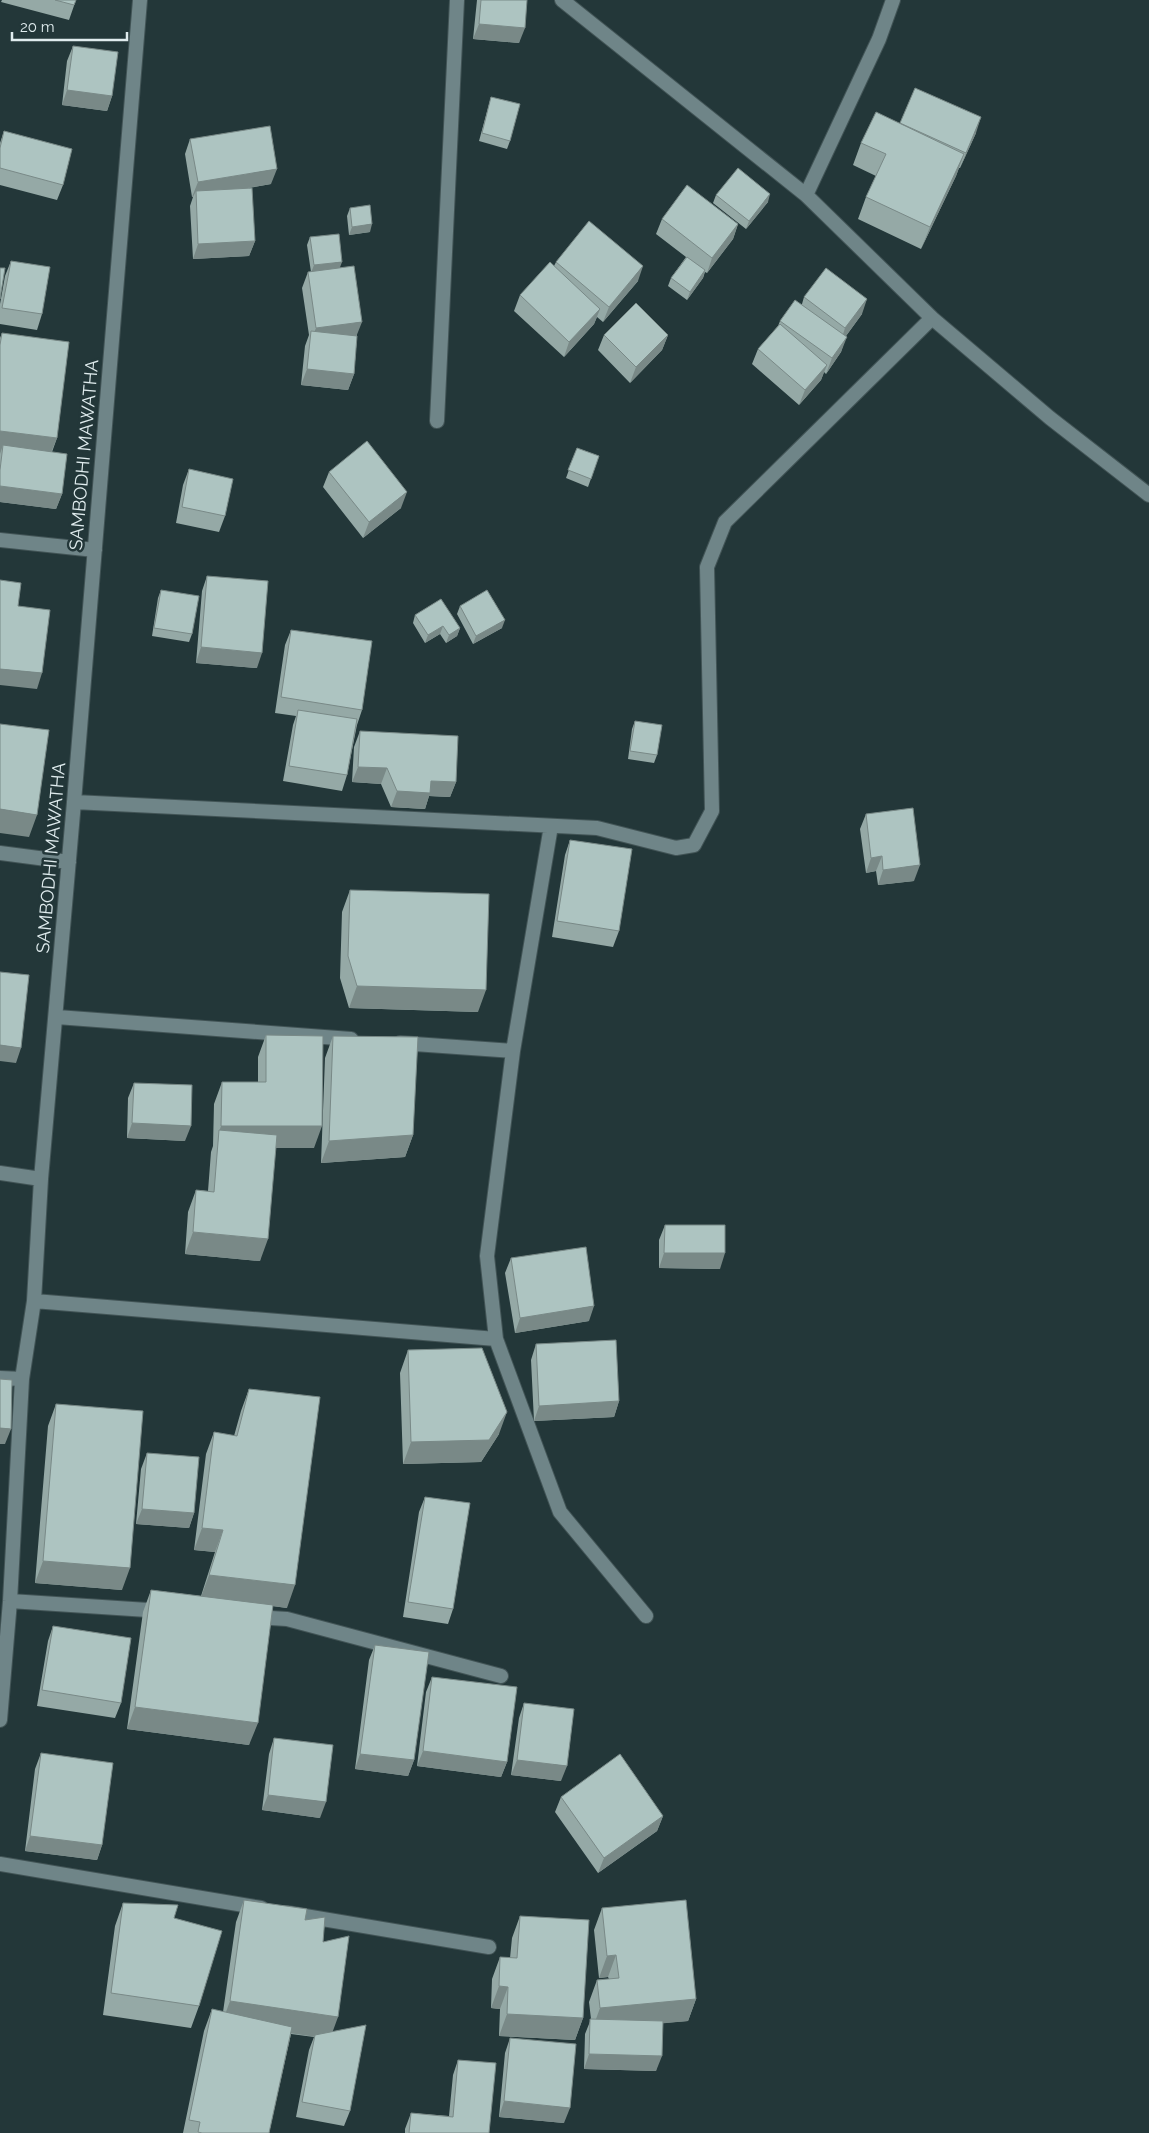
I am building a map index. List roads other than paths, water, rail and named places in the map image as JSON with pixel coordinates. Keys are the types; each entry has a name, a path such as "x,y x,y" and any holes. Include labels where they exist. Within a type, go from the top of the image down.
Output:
{"street":[{"name":"SAMBODHI MAWATHA","path":"0,1720 10,1601 22,1379 34,1301 42,1179 140,0"},
{"path":"437,421 457,0"},
{"path":"562,0 806,195 932,318 1050,418 1149,495"},
{"path":"806,195 879,39 893,0"},
{"path":"74,802 597,828 676,848 694,844 712,811 707,567 725,522 932,318"},
{"path":"0,540 95,550"},
{"path":"551,826 514,1052 487,1256 496,1339 560,1512 646,1616"},
{"path":"0,853 69,862"},
{"path":"56,1017 364,1040"},
{"path":"384,1042 514,1052"},
{"path":"0,1173 42,1179"},
{"path":"34,1301 496,1339"},
{"path":"0,1378 22,1379"},
{"path":"10,1601 178,1612"},
{"path":"238,1616 287,1619 500,1676"},
{"path":"0,1864 489,1947"}]}
